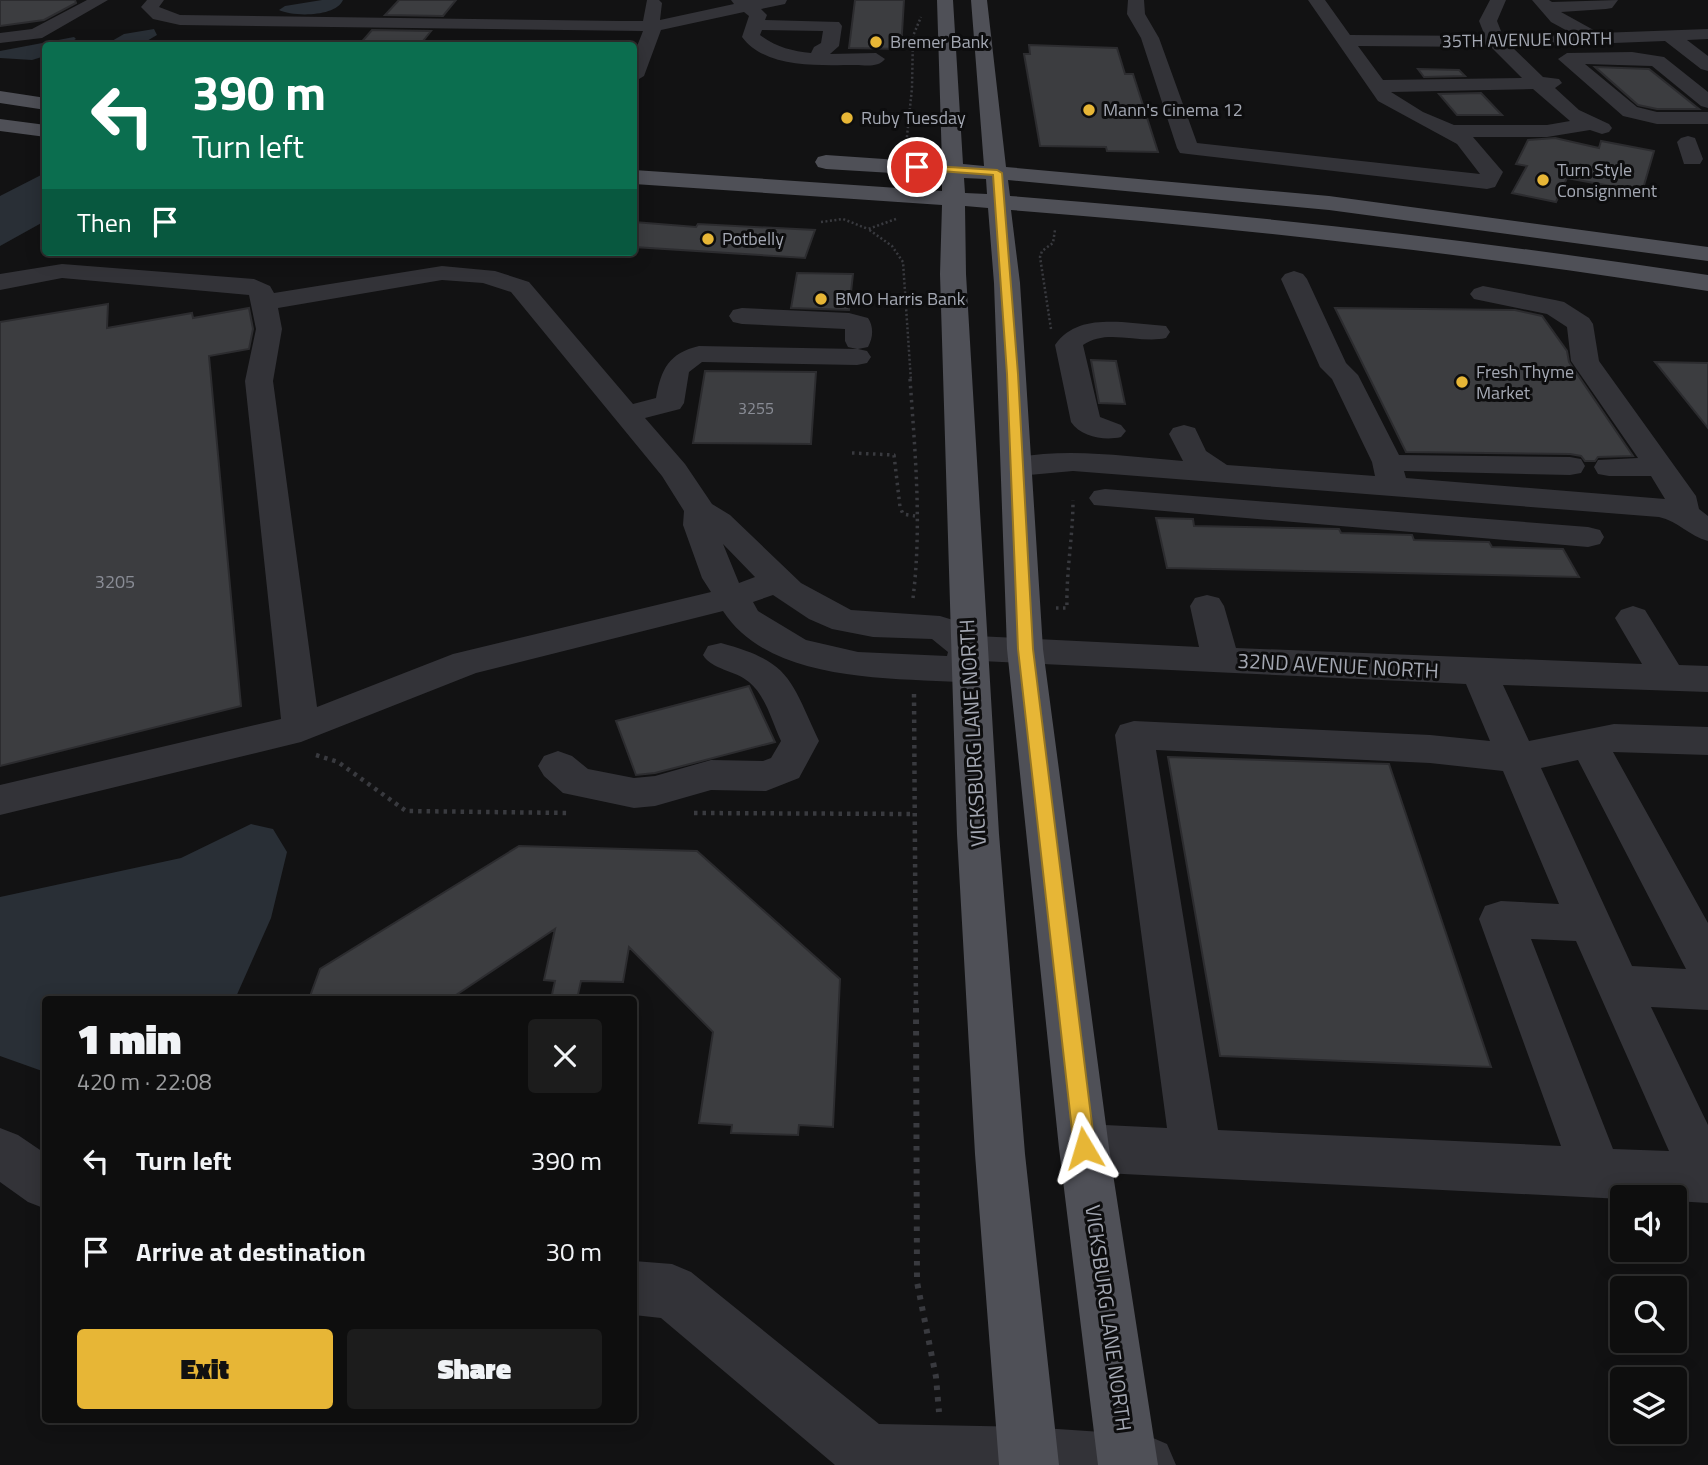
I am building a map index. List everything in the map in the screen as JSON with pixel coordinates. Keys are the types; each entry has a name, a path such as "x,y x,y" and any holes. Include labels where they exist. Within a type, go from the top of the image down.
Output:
{"main road":[{"name":"VICKSBURG LANE NORTH","path":"979,0 1007,283 1025,649 1084,1148 1134,1464"},
{"name":"VICKSBURG LANE NORTH","path":"937,5 954,197 953,274 968,648 1000,1154 1028,1461"},
{"path":"0,97 42,103"},
{"path":"0,125 42,130"},
{"path":"809,161 997,173 1329,203 1708,254"},
{"path":"637,177 999,200 1322,230 1708,283"}],"street":[{"path":"0,38 36,34 100,0"},
{"path":"156,0 150,7 152,10 169,18 301,22 470,18 654,26 743,3 779,0"},
{"path":"637,68 654,26 650,18 653,2 648,0"},
{"path":"1136,0 1136,15 1150,38 1188,148 1487,182 1492,172 1464,140 1384,97 1317,0"},
{"path":"1498,0 1488,21 1496,42 1572,114 1590,124 1617,131"},
{"path":"1543,4 1606,4 1610,0"},
{"path":"743,3 758,15 751,37 763,48 791,57 876,59"},
{"path":"1543,4 1557,18 1599,40"},
{"path":"365,22 379,8"},
{"path":"452,42 470,18"},
{"path":"276,40 301,22"},
{"path":"754,25 833,26 830,46 821,51 820,58"},
{"name":"35TH AVENUE NORTH","path":"1345,40 1496,42 1708,34"},
{"path":"1670,36 1708,65"},
{"path":"1708,102 1657,61 1632,58 1567,59 1630,112 1643,116 1708,118"},
{"path":"1358,59 1384,60"},
{"path":"1424,60 1481,64 1499,82 1595,82"},
{"path":"1377,86 1495,86 1499,82"},
{"path":"1451,131 1547,131 1590,124"},
{"path":"482,256 507,267 520,287 674,471 700,511 719,522 789,591 821,611 844,621 940,628 968,648 959,669 858,664 795,649 746,619 719,578 699,525 700,511"},
{"path":"177,281 197,263"},
{"path":"265,302 442,273 486,276 507,267"},
{"path":"0,282 62,271 254,288 261,291 269,329 259,381 301,728"},
{"path":"1294,279 1334,367 1344,375 1389,474"},
{"path":"1483,294 1555,308 1580,324 1585,362 1696,522"},
{"path":"626,414 670,403 676,368 684,358 699,354 857,349 859,324 849,321 742,316"},
{"path":"1111,431 1086,422 1069,345 1072,338 1077,333 1090,330 1157,332"},
{"path":"1184,434 1192,457 1203,466 1216,471"},
{"path":"1018,467 1066,462 1216,471 1389,474 1570,466"},
{"path":"1609,467 1660,467"},
{"path":"1389,474 1659,507 1696,522"},
{"path":"1105,498 1588,537"},
{"path":"0,800 301,728 437,686 466,663 531,662 734,597 778,580"},
{"path":"1207,606 1221,661"},
{"path":"1633,618 1668,678"},
{"name":"32ND AVENUE NORTH","path":"968,648 1479,672 1708,679"},
{"path":"558,766 577,782 634,793 655,792 711,775 766,776 785,768 800,741 771,679 754,665 721,655"},
{"path":"1084,1148 1707,1178 1479,672"},
{"path":"1196,1153 1134,735 1430,749 1518,758 1614,738 1708,741"},
{"path":"1589,743 1708,966"},
{"path":"1590,923 1501,919 1596,1172"},
{"path":"1620,985 1708,990"},
{"path":"0,1152 42,1181"},
{"path":"637,1288 672,1291 868,1454 1134,1464"}],"path":[{"path":"917,167 916,157 906,147 912,88 913,36 919,20 937,5"},
{"path":"869,229 918,211 915,194"},
{"path":"821,222 843,219 869,229 892,246 903,262 915,451 912,626"},
{"path":"852,453 894,455 898,469 895,494 899,507 903,514 915,516"},
{"path":"913,666 917,1282 936,1377 942,1457"}],"shaded area":[{"path":"322,0 343,0 332,10 314,14 279,10 285,6"},
{"path":"154,29 157,35 145,42 110,42 124,34"},
{"path":"74,37 76,39 70,42 48,42"},
{"path":"42,43 42,57 32,60 0,58 0,51"},
{"path":"42,175 42,223 0,246 0,196"},
{"path":"251,824 273,829 287,852 271,918 236,996 42,996 42,1071 0,1056 0,897 181,858"}],"building":[{"path":"0,0 75,0 76,3 44,20 0,26"},
{"path":"399,0 456,0 443,16 385,15"},
{"path":"855,0 904,0 901,49 849,48"},
{"path":"372,30 431,31 422,42 362,42"},
{"name":"Mann's Cinema 12","path":"1029,45 1117,48 1125,74 1133,74 1158,152 1107,151 1106,147 1040,146 1024,54 1030,54"},
{"path":"1595,67 1649,69 1699,109 1657,109 1638,105"},
{"path":"1418,69 1459,70 1465,76 1424,77"},
{"path":"1481,93 1502,115 1457,115 1439,94"},
{"path":"1555,138 1599,148 1601,141 1654,151 1642,192 1567,178 1556,202 1512,193 1527,166 1516,164 1528,140"},
{"path":"637,222 696,227 698,224 815,230 805,258 637,247"},
{"name":"BMO Harris Bank","path":"797,273 853,274 849,310 791,308"},
{"path":"108,304 107,328 192,313 193,318 249,308 253,329 249,349 209,356 241,706 0,766 0,322"},
{"name":"Fresh Thyme Market","path":"1335,308 1515,310 1542,316 1567,351 1569,362 1633,456 1598,457 1595,461 1585,461 1581,456 1570,454 1406,452"},
{"path":"1091,360 1116,361 1125,404 1099,403"},
{"path":"1655,362 1708,363 1708,428"},
{"path":"705,371 816,372 811,444 693,443"},
{"path":"1156,518 1193,519 1194,526 1339,529 1341,533 1412,535 1414,540 1489,542 1492,547 1563,549 1579,577 1167,568"},
{"path":"749,686 775,742 655,773 636,775 616,721"},
{"path":"1168,757 1389,764 1491,1067 1220,1056"},
{"path":"519,846 697,851 840,979 833,1127 799,1125 798,1135 731,1133 732,1125 699,1123 713,1032 629,947 623,982 581,981 578,996 552,996 555,981 544,980 555,929 454,996 310,996 320,969"}],"place":[{"name":"Bremer Bank","path":"876,42"},
{"name":"Mann's Cinema 12","path":"1089,110"},
{"name":"Ruby Tuesday","path":"847,118"},
{"name":"Turn Style Consignment","path":"1543,180"},
{"name":"Potbelly","path":"708,239"},
{"name":"BMO Harris Bank","path":"821,299"},
{"name":"Fresh Thyme Market","path":"1462,382"}],"route":[{"path":"917,167 997,173 1013,374 1025,649 1084,1148"}]}
